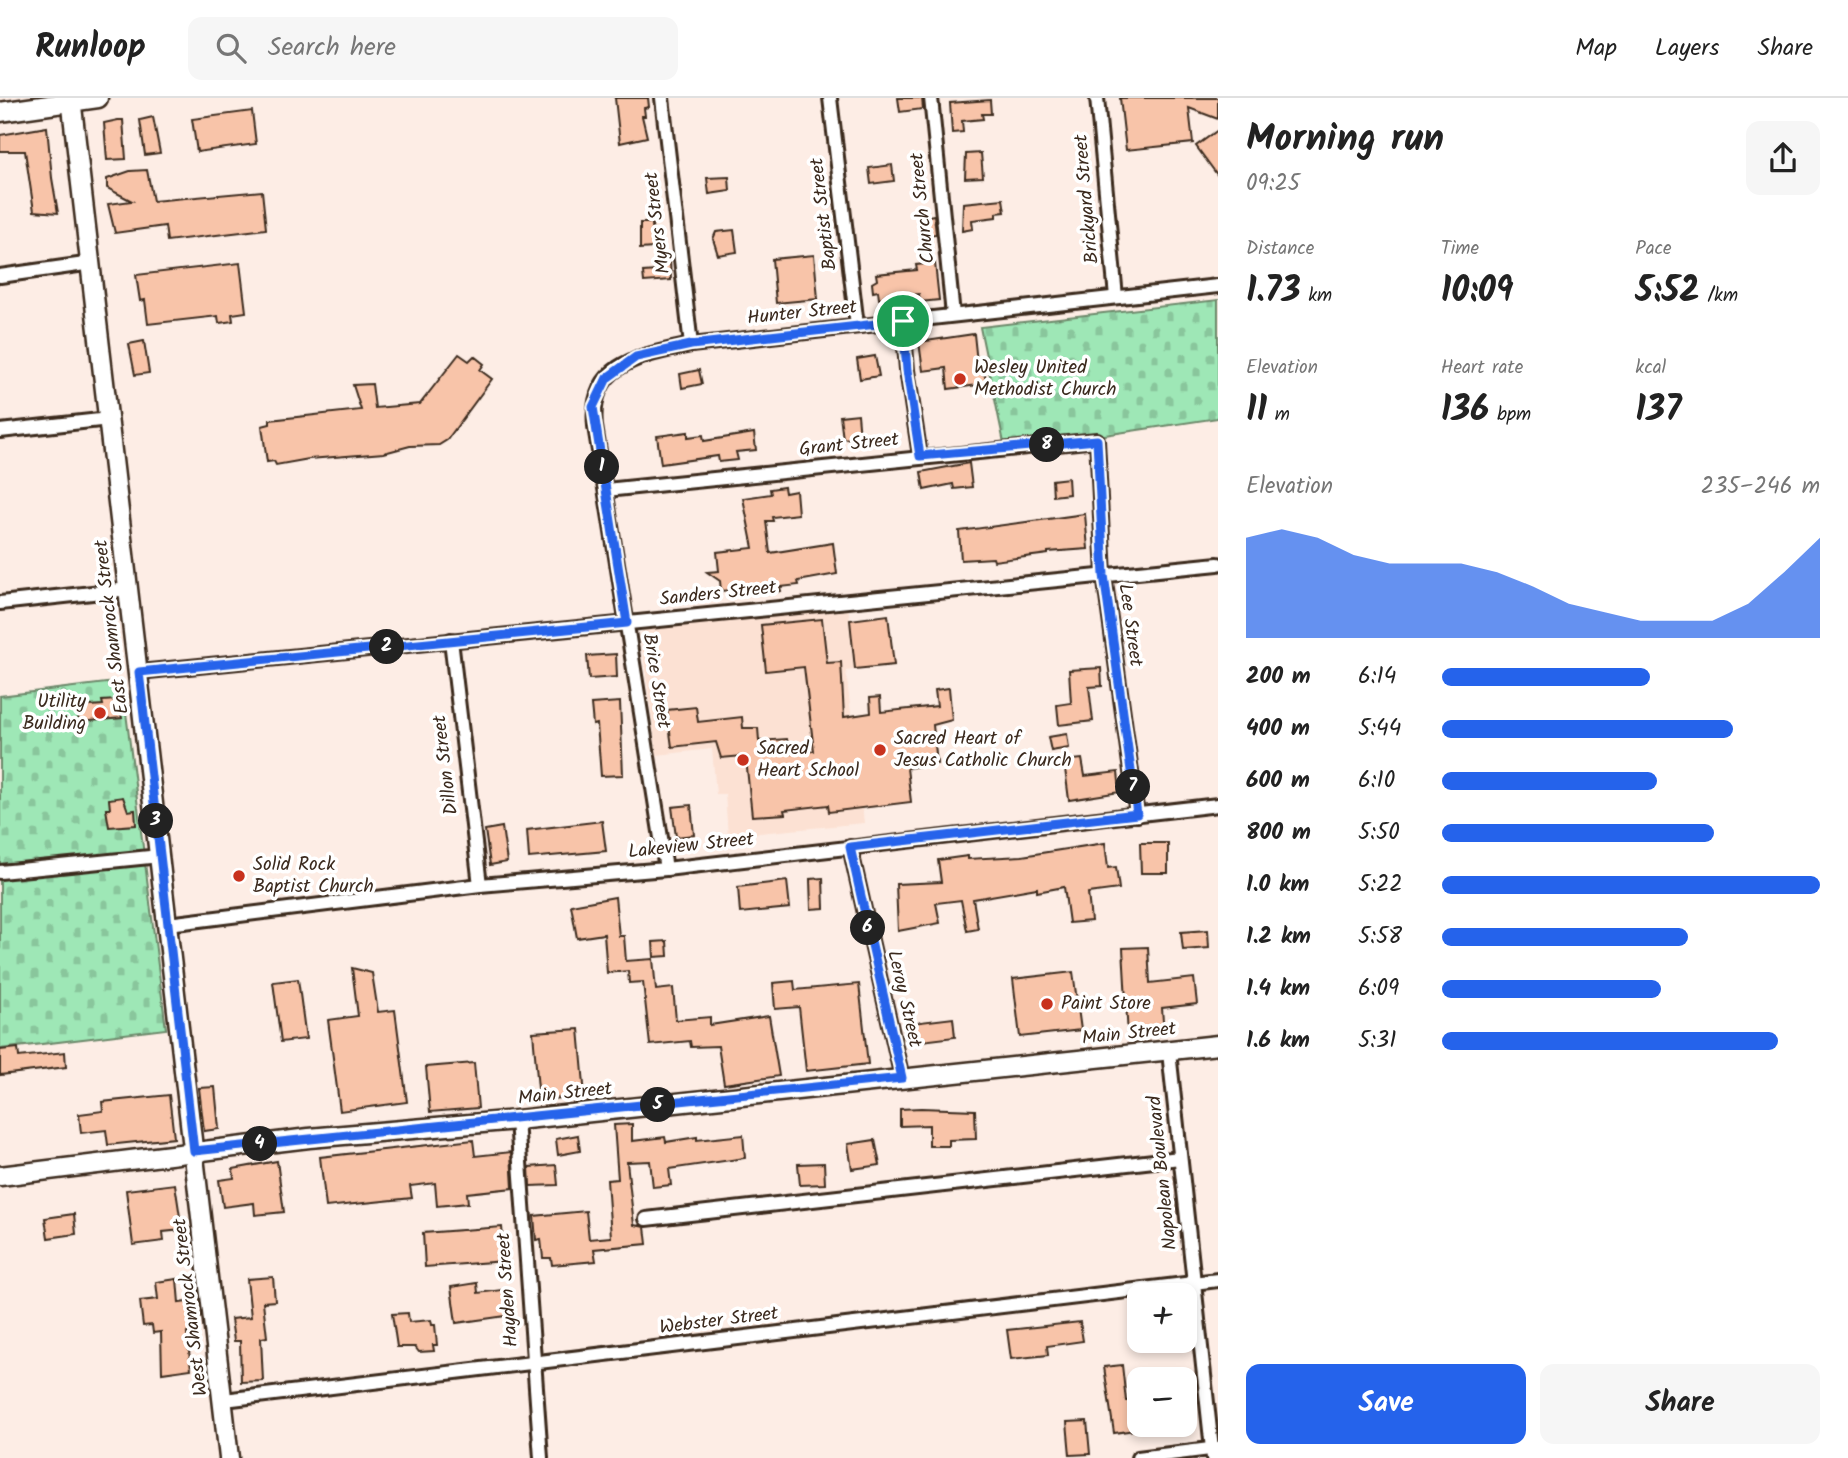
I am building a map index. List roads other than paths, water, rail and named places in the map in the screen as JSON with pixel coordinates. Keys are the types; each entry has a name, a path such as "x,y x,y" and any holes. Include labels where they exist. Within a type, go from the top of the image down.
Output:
{"main road":[{"path":"0,112 71,99 98,98"},
{"name":"East Shamrock Street","path":"71,99 194,1151"},
{"name":"Main Street","path":"0,1176 194,1151 517,1120 1218,1045"},
{"name":"West Shamrock Street","path":"194,1151 229,1458"}],"street":[{"name":"Myers Street","path":"662,98 691,345"},
{"name":"Baptist Street","path":"830,98 857,326"},
{"name":"Church Street","path":"931,98 953,315"},
{"name":"Brickyard Street","path":"1097,98 1116,297"},
{"path":"0,276 92,264"},
{"name":"Hunter Street","path":"607,378 636,357 691,345 1218,286"},
{"path":"903,321 907,370 920,456"},
{"name":"Brice Street","path":"607,378 593,407 666,869"},
{"path":"0,431 110,419"},
{"name":"Grant Street","path":"606,490 1097,440"},
{"name":"Lee Street","path":"1097,440 1104,575 1137,814"},
{"name":"Sanders Street","path":"139,672 1218,564"},
{"path":"0,603 129,589"},
{"name":"Dillon Street","path":"451,640 480,885"},
{"name":"Lakeview Street","path":"168,924 480,885 666,869 1218,805"},
{"name":"Leroy Street","path":"850,847 902,1078"},
{"path":"0,872 160,856"},
{"name":"Napolean Boulevard","path":"1169,1052 1194,1283"},
{"name":"Hayden Street","path":"517,1120 532,1363 541,1458"},
{"path":"646,1219 1181,1158"},
{"name":"Webster Street","path":"1194,1283 1218,1280"},
{"name":"Webster Street","path":"224,1400 1127,1291"},
{"name":"Napolean Boulevard","path":"1197,1308 1214,1451"},
{"path":"1138,1458 1214,1451"}],"place":[{"name":"Wesley United Methodist Church","path":"960,379"},
{"name":"Utility Building","path":"100,713"},
{"name":"Sacred Heart of Jesus Catholic Church","path":"880,750"},
{"name":"Sacred Heart School","path":"743,760"},
{"name":"Solid Rock Baptist Church","path":"239,876"},
{"name":"Paint Store","path":"1047,1004"}]}
